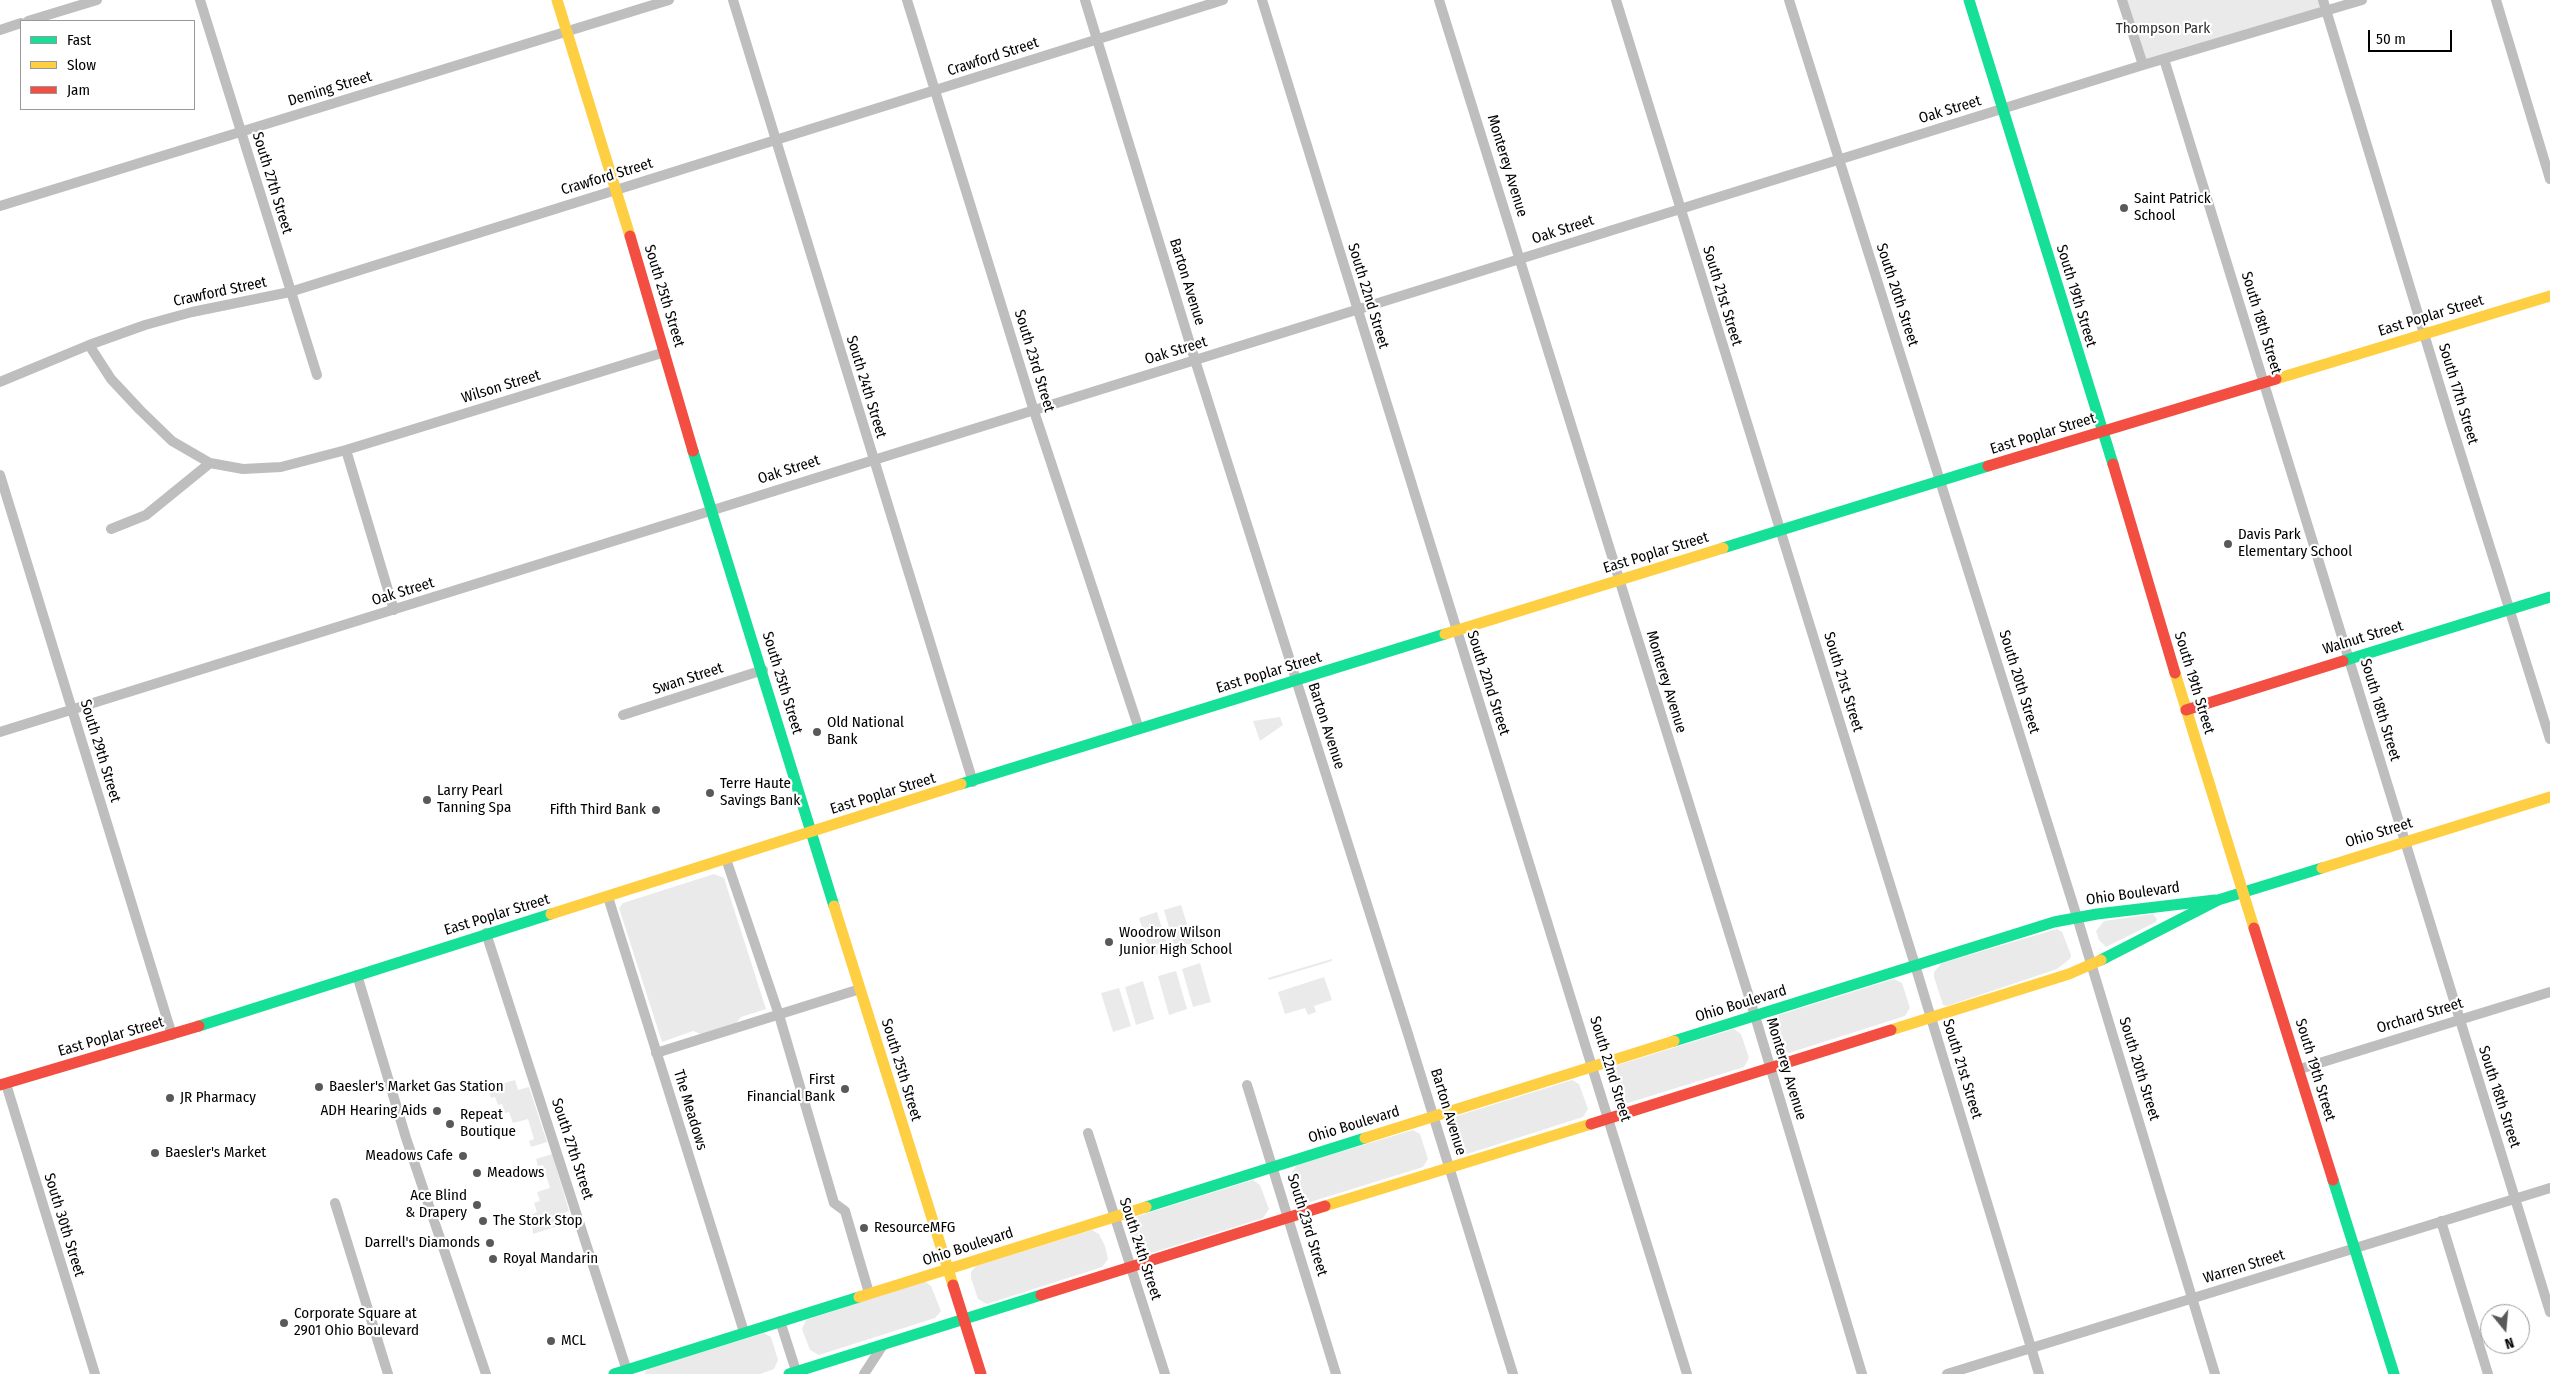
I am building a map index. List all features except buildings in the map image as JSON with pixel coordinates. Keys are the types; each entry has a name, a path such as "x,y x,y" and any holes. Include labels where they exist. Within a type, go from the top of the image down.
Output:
{"street":[{"path":"31,20 97,0"},
{"name":"South 27th Street","path":"200,0 317,374"},
{"name":"South 25th Street","path":"557,0 665,352 711,511 763,670 811,831 981,1374"},
{"name":"Deming Street","path":"0,206 668,0"},
{"name":"South 24th Street","path":"733,0 872,460 973,782"},
{"name":"South 23rd Street","path":"907,0 1034,411 1139,729"},
{"name":"Barton Avenue","path":"1085,0 1195,360 1433,1116 1512,1374"},
{"name":"Crawford Street","path":"0,382 89,346 192,312 290,292 1222,0"},
{"name":"South 22nd Street","path":"1262,0 1356,310 1609,1117 1687,1374"},
{"name":"Monterey Avenue","path":"1440,0 1618,580 1755,1016 1862,1374"},
{"name":"South 21st Street","path":"1616,0 1915,965 2039,1374"},
{"name":"South 20th Street","path":"1789,0 2092,964 2215,1374"},
{"name":"South 19th Street","path":"1969,0 2186,710 2394,1374"},
{"path":"2122,0 2143,65"},
{"name":"South 17th Street","path":"2323,0 2424,334 2550,739"},
{"name":"Oak Street","path":"0,732 2003,110 2164,58 2362,0"},
{"path":"2496,0 2550,179"},
{"path":"0,30 20,23"},
{"name":"South 18th Street","path":"2164,58 2550,1312"},
{"name":"East Poplar Street","path":"3,1085 172,1035 811,831 1618,580 2550,296"},
{"path":"89,346 111,379 172,441 210,463 146,515 111,530"},
{"name":"Wilson Street","path":"210,463 243,469 280,467 346,450 665,352"},
{"path":"346,450 394,610"},
{"name":"South 29th Street","path":"0,475 172,1035"},
{"name":"Walnut Street","path":"2186,710 2550,597"},
{"name":"Swan Street","path":"623,715 763,670"},
{"name":"Ohio Street","path":"2218,900 2550,797"},
{"path":"726,859 779,1015 834,1203 845,1211 869,1293"},
{"name":"The Meadows","path":"608,897 744,1332"},
{"name":"Ohio Boulevard","path":"614,1374 628,1372 744,1332 2054,922 2077,917 2218,900"},
{"name":"Ohio Boulevard","path":"794,1373 1930,1018 2092,964 2218,900"},
{"name":"South 27th Street","path":"486,934 628,1372"},
{"path":"357,975 406,1138 486,1374"},
{"path":"656,1053 860,989"},
{"name":"Orchard Street","path":"2300,1070 2550,992"},
{"name":"South 30th Street","path":"3,1085 95,1374"},
{"name":"South 23rd Street","path":"1247,1085 1290,1218 1336,1374"},
{"name":"South 24th Street","path":"1088,1133 1129,1268 1165,1374"},
{"name":"Warren Street","path":"1947,1374 2550,1188"},
{"path":"335,1203 388,1374"},
{"path":"2441,1221 2488,1374"},
{"path":"780,1321 794,1373"},
{"path":"864,1374 883,1345"}],"green space":[{"name":"Thompson Park","path":"2122,0 2323,0 2327,11 2143,65"},
{"path":"1280,717 1283,725 1260,741 1253,721"},
{"path":"714,874 724,878 766,1009 741,1017 736,1023 701,1034 693,1031 662,1042 619,908 623,903"},
{"path":"1181,905 1193,943 1175,948 1164,910"},
{"path":"1157,912 1169,951 1151,956 1139,918"},
{"path":"2153,914 2157,919 2156,922 2106,947 2099,940 2096,931 2104,921"},
{"path":"2057,929 2062,932 2071,955 2070,959 2057,969 1947,1006 1943,1005 1934,977 1934,972 1942,963"},
{"path":"1332,959 1332,961 1269,980 1268,978"},
{"path":"1200,963 1211,1002 1193,1007 1182,969"},
{"path":"1176,971 1187,1009 1169,1015 1158,976"},
{"path":"1324,977 1332,1000 1314,1006 1316,1012 1308,1015 1305,1008 1285,1014 1278,992"},
{"path":"1894,979 1902,983 1910,1008 1905,1016 1789,1053 1780,1048 1773,1027 1773,1021 1779,1015"},
{"path":"1143,981 1154,1019 1136,1025 1125,987"},
{"path":"1119,988 1131,1026 1113,1032 1101,993"},
{"path":"1734,1029 1741,1034 1749,1058 1744,1067 1628,1103 1619,1098 1612,1077 1618,1065"},
{"path":"515,1080 518,1090 529,1087 547,1142 531,1147 529,1141 534,1139 528,1119 513,1123 509,1112 505,1113 502,1104 498,1105 495,1097 491,1098 488,1088"},
{"path":"1572,1080 1579,1084 1588,1109 1583,1117 1467,1154 1458,1149 1451,1128 1451,1122 1457,1116"},
{"path":"1413,1130 1420,1134 1428,1159 1423,1167 1307,1203 1298,1198 1291,1177 1297,1165"},
{"path":"552,1154 569,1211 558,1215 561,1225 533,1234 531,1215 537,1212 534,1203 540,1201 537,1192 550,1188 543,1165 538,1166 536,1159"},
{"path":"1253,1180 1260,1185 1269,1209 1263,1218 1148,1254 1139,1249 1132,1228 1132,1223 1138,1216"},
{"path":"1092,1230 1099,1234 1105,1246 1108,1259 1102,1267 987,1304 978,1299 971,1278 971,1272 976,1266"},
{"path":"924,1281 931,1286 941,1311 935,1318 819,1355 810,1350 802,1329 806,1320"},
{"path":"764,1333 771,1337 778,1360 774,1369 760,1374 644,1374 648,1369"}],"traffic: fast":[{"path":"1969,0 2113,464"},
{"path":"693,451 834,906"},
{"path":"1723,548 1988,466"},
{"path":"2343,661 2550,597"},
{"path":"961,784 1445,634"},
{"path":"2101,960 2218,900 2322,868"},
{"path":"1674,1041 2054,922 2097,914 2215,900"},
{"path":"199,1026 551,914"},
{"path":"1146,1207 1365,1138"},
{"path":"2333,1180 2394,1374"},
{"path":"789,1374 1041,1295"},
{"path":"614,1374 859,1297"}],"traffic: slow":[{"path":"557,0 630,236"},
{"path":"2276,379 2550,296"},
{"path":"1445,634 1723,548"},
{"path":"2175,673 2254,928"},
{"path":"551,914 961,784"},
{"path":"2322,868 2550,797"},
{"path":"834,906 953,1285"},
{"path":"1891,1030 2069,974 2101,960"},
{"path":"1365,1138 1674,1041"},
{"path":"1325,1206 1591,1124"},
{"path":"859,1297 1146,1207"}],"traffic: jam":[{"path":"630,236 693,451"},
{"path":"1988,466 2276,379"},
{"path":"2113,464 2175,673"},
{"path":"2186,710 2343,661"},
{"path":"2254,928 2333,1180"},
{"path":"0,1085 199,1026"},
{"path":"1591,1124 1891,1030"},
{"path":"1041,1295 1325,1206"},
{"path":"953,1285 981,1374"}],"place":[{"name":"Saint Patrick School","path":"2124,208"},
{"name":"Davis Park Elementary School","path":"2228,544"},
{"name":"Old National Bank","path":"817,732"},
{"name":"Terre Haute Savings Bank","path":"710,793"},
{"name":"Larry Pearl Tanning Spa","path":"427,800"},
{"name":"Fifth Third Bank","path":"656,810"},
{"name":"Woodrow Wilson Junior High School","path":"1109,942"},
{"name":"Baesler's Market Gas Station","path":"319,1087"},
{"name":"First Financial Bank","path":"845,1089"},
{"name":"JR Pharmacy","path":"170,1098"},
{"name":"ADH Hearing Aids","path":"437,1111"},
{"name":"Repeat Boutique","path":"450,1124"},
{"name":"Baesler's Market","path":"155,1153"},
{"name":"Meadows Cafe","path":"463,1156"},
{"name":"Meadows","path":"477,1173"},
{"name":"Ace Blind & Drapery","path":"477,1205"},
{"name":"The Stork Stop","path":"483,1221"},
{"name":"ResourceMFG","path":"864,1228"},
{"name":"Darrell's Diamonds","path":"490,1243"},
{"name":"Royal Mandarin","path":"493,1259"},
{"name":"Corporate Square at 2901 Ohio Boulevard","path":"284,1323"},
{"name":"MCL","path":"551,1341"}]}
